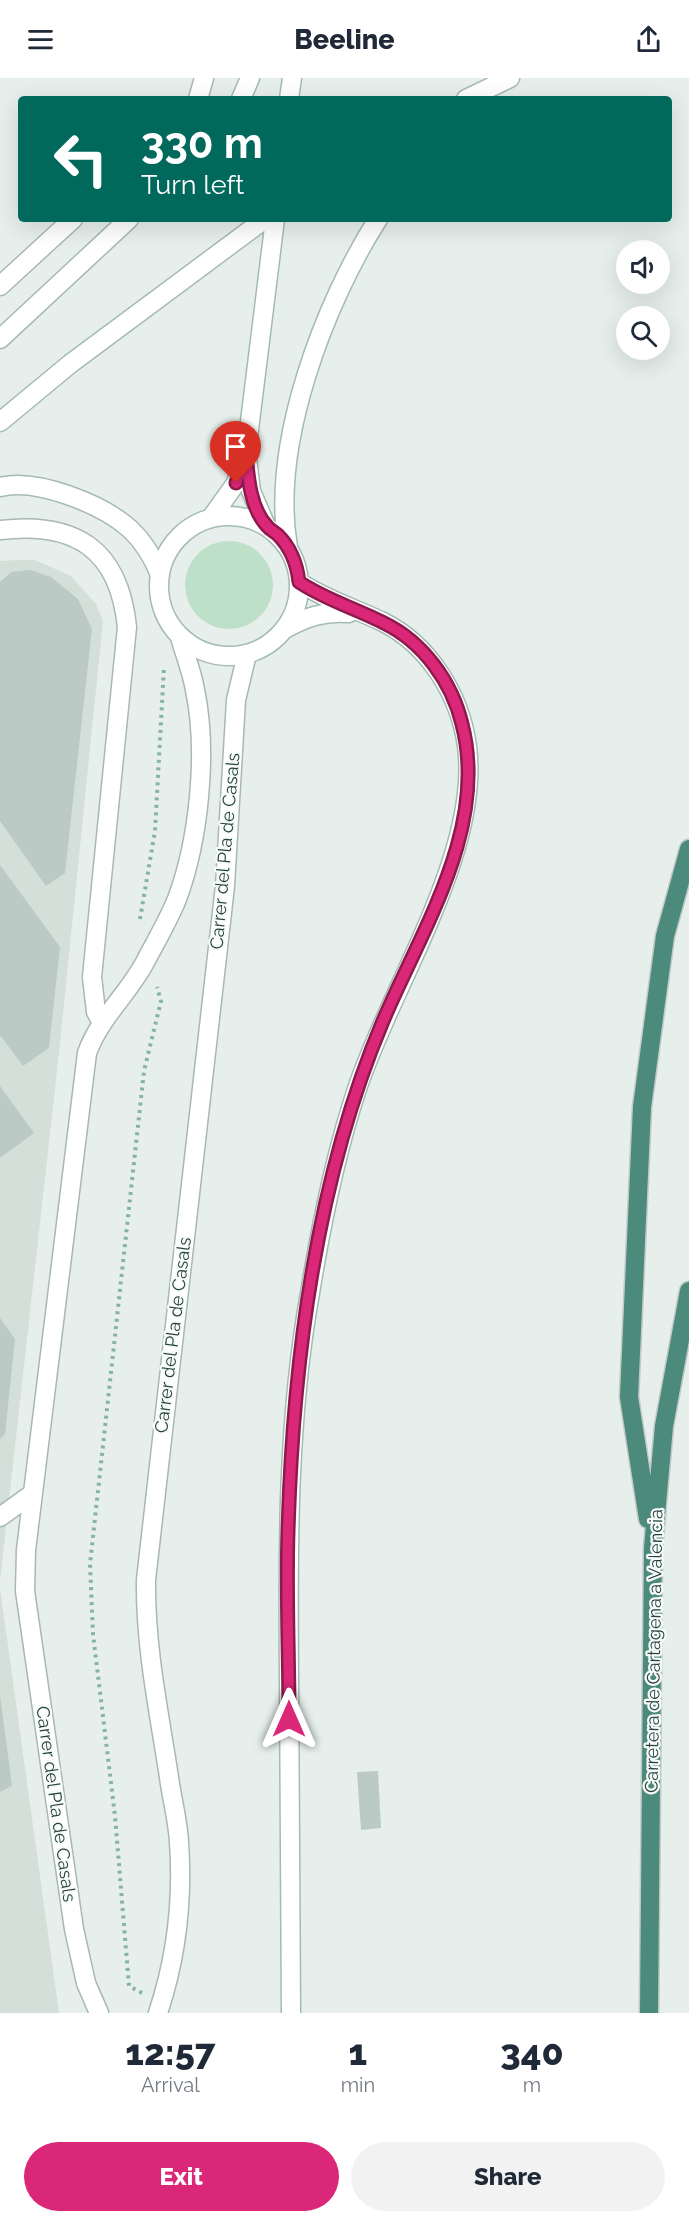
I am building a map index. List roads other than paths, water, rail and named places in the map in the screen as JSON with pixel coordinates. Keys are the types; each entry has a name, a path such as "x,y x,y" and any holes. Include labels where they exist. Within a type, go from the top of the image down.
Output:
{"highway":[{"path":"653,1548 629,1397 642,1107 665,936 689,849"},
{"name":"Carretera de Cartagena a Valencia","path":"649,2013 653,1548 664,1426 689,1291"}],"main road":[{"path":"199,96 204,78"},
{"path":"242,96 250,78"},
{"path":"289,96 292,78"},
{"path":"472,96 507,79"},
{"path":"486,96 507,79"},
{"path":"0,286 70,222"},
{"path":"0,339 126,222"},
{"path":"211,518 236,483 246,454 275,222"},
{"path":"288,548 285,527 286,485 302,395 312,359 336,296 376,222"},
{"path":"0,422 70,364 258,224"},
{"path":"246,454 251,491 266,526 288,548 294,558 299,582 298,599 285,629"},
{"path":"0,487 32,486 67,494 109,515 130,529 147,548 160,575 162,607 180,637 211,654 247,654 274,640 285,629 309,616 333,611 360,614"},
{"path":"160,575 171,547 180,535 193,526 211,518 237,516 266,526"},
{"path":"0,530 28,527 61,531 85,543 112,572 124,600 127,627 92,976 96,1012 102,1023"},
{"path":"291,2013 288,1531 295,1407 309,1295 332,1182 357,1090 445,876 468,802 469,773 461,720 451,693 436,667 404,635 383,622 326,599 299,582"},
{"name":"Carrer del Pla de Casals","path":"99,2013 79,1956 25,1591 32,1494 83,1073 92,1040 143,967 176,899 188,863 196,814 200,724 195,690 180,637"},
{"name":"Carrer del Pla de Casals","path":"161,2005 174,1946 180,1875 179,1840 148,1642 146,1580 225,886 236,700 247,654"},
{"path":"0,1517 32,1494"}]}
